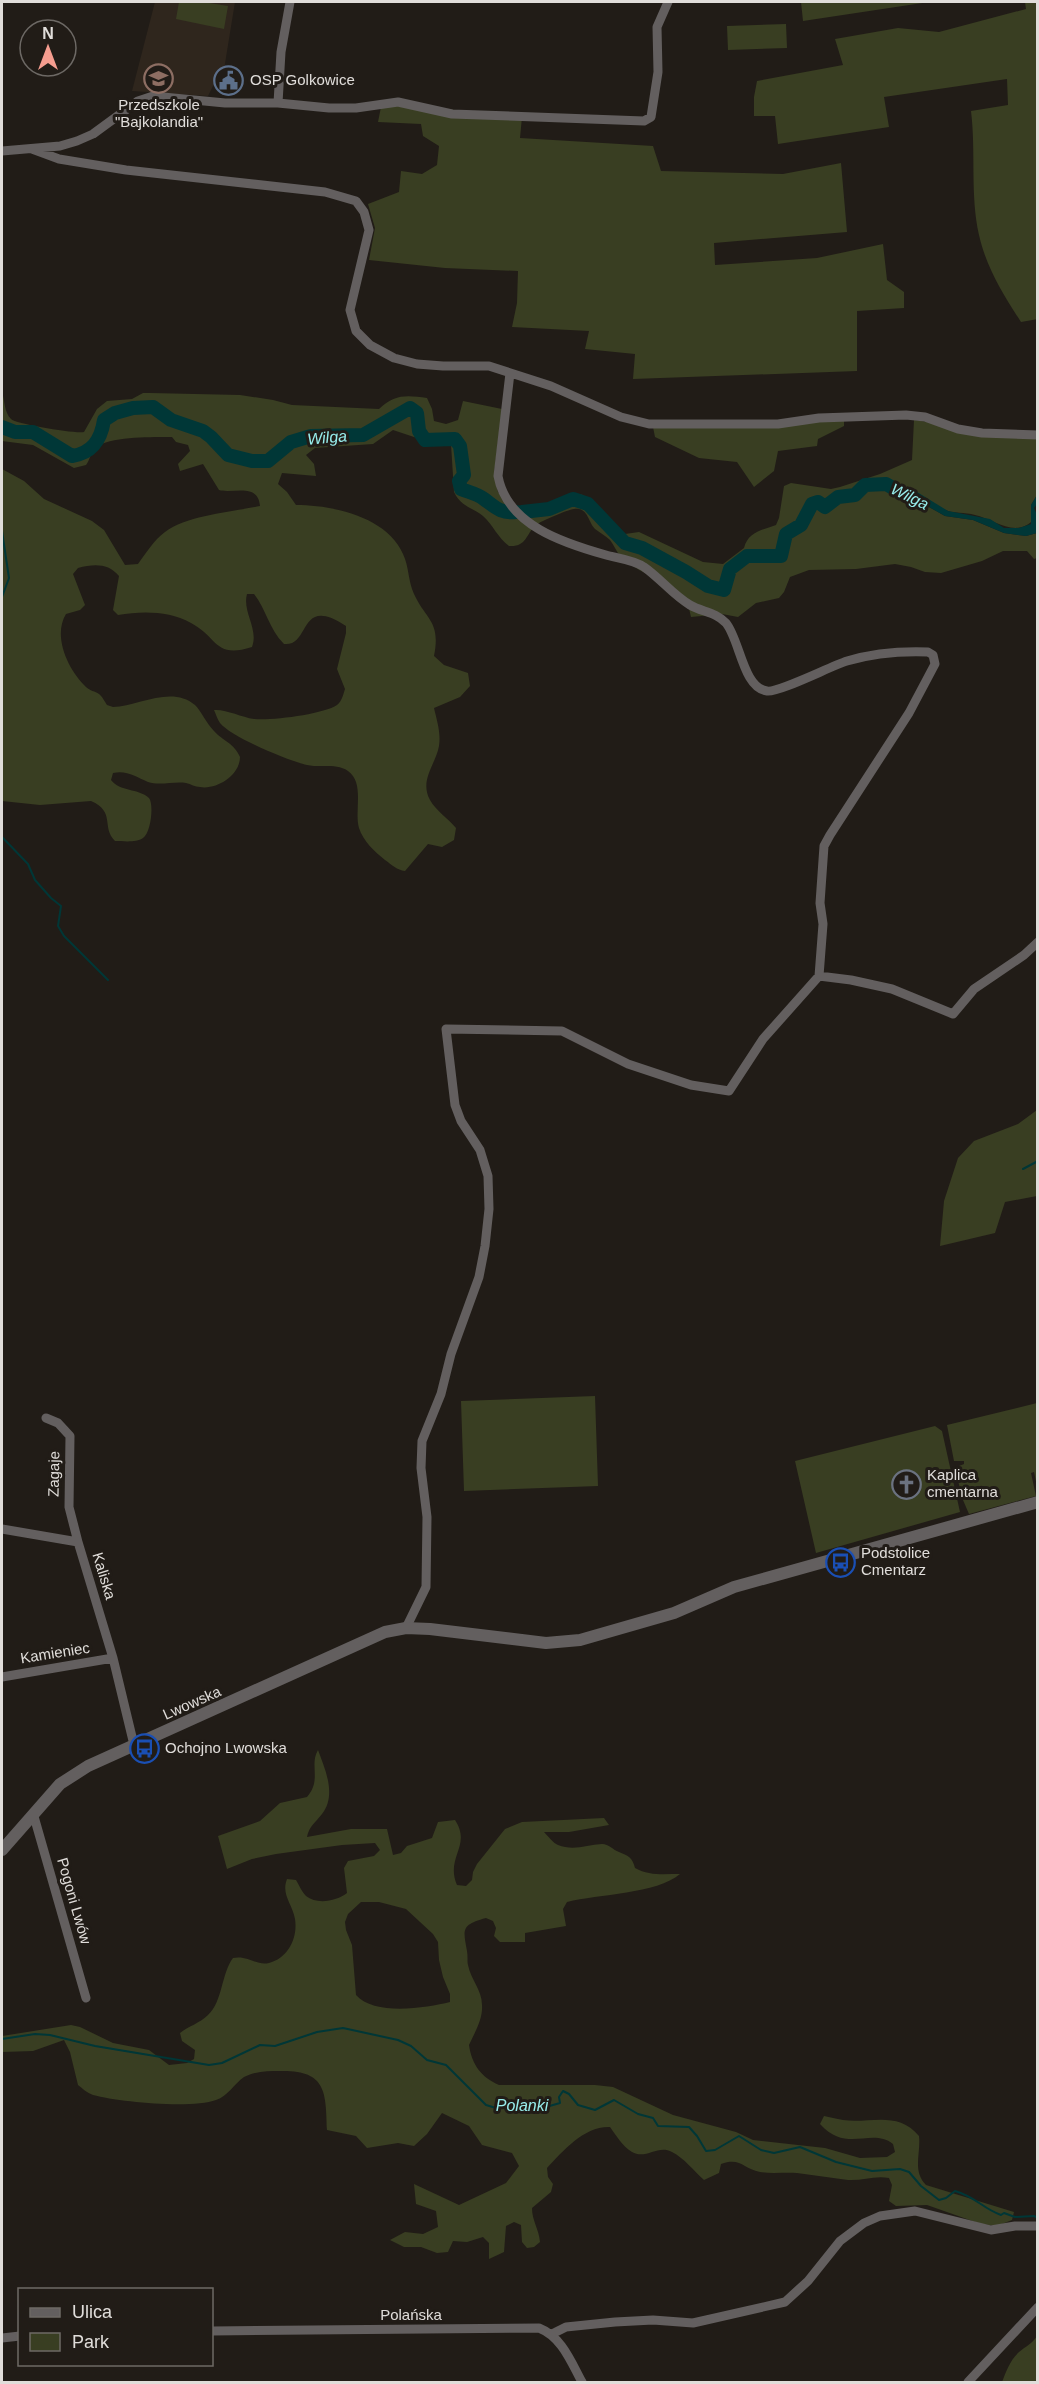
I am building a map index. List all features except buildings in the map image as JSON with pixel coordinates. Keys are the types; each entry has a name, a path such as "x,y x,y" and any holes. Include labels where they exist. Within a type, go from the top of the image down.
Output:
{"street":[{"path":"278,103 281,52 290,2"},
{"path":"2,151 60,146 93,134 138,101 153,96 225,103 278,103 356,108 398,102 452,114 645,121 651,117 656,97 657,27 668,2"},
{"path":"32,149 59,159 126,170 326,192 356,201 364,212 369,230 351,310 356,331 370,345 394,358 417,364 489,366 551,387 621,417 650,424 778,424 819,418 906,415 925,417 958,429 982,433 1038,435"},
{"path":"406,1628 426,1587 427,1517 421,1468 422,1441 441,1394 451,1354 479,1277 489,1209 488,1176 480,1150 461,1121 455,1105 446,1029 562,1031 628,1064 691,1085 729,1091 763,1039 819,976 822,924 820,903 824,846 909,713 935,664 933,655 928,652 888,652 849,660 778,690 762,690 752,682 725,622 712,613 690,605 642,565 588,550 540,531 518,512 500,489 498,476 510,373"},
{"path":"819,976 892,989 953,1014 974,989 1038,942"},
{"name":"Zagaje","path":"46,1418 58,1423 70,1437 69,1507 78,1542"},
{"name":"Lwowska","path":"2,1850 65,1780 88,1766 385,1632 406,1628 546,1643 580,1640 675,1613 734,1587 1038,1502"},
{"name":"Kaliska","path":"2,1529 78,1542 113,1658"},
{"path":"113,1658 134,1745"},
{"name":"Kamieniec","path":"2,1677 113,1658"},
{"name":"Pogoni Lwów","path":"33,1813 86,1998"},
{"path":"582,2382 558,2339 552,2334 566,2327 615,2322 653,2320 693,2323 785,2302 808,2281 840,2241 864,2223 880,2216 915,2211 991,2230 1014,2226 1038,2226"},
{"path":"968,2382 1038,2307"},
{"name":"Polańska","path":"213,2331 539,2328 552,2334"},
{"path":"2,2338 18,2336"}],"shaded area":[{"path":"155,2 235,2 222,82 213,86 208,96 132,91"}],"green space":[{"path":"179,2 203,2 228,6 224,29 176,19"},
{"path":"801,2 929,2 803,21"},
{"path":"1025,2 1038,2 1038,319 1021,322 986,258 979,235 975,205 971,111 1008,105 1007,79 884,97 889,127 778,144 775,116 754,116 754,97 757,81 843,65 835,39 898,28 939,32 1026,9"},
{"path":"786,24 787,48 728,50 727,26"},
{"path":"398,104 522,117 520,138 653,146 661,171 783,174 841,163 847,232 714,243 715,265 817,258 883,244 887,280 904,292 904,308 857,311 857,371 633,379 635,354 585,349 589,331 512,327 517,303 518,271 445,268 369,260 375,228 368,204 399,192 401,171 422,174 437,165 439,146 423,136 421,124 378,122 381,107"},
{"path":"2,392 6,410 11,419 34,426 78,432 84,432 97,409 107,401 132,399 143,393 240,395 292,405 379,409 396,398 420,397 427,398 434,421 446,424 458,420 463,401 502,409 494,474 498,492 517,516 524,509 547,505 574,493 583,495 614,528 625,534 639,532 703,562 723,564 744,548 752,535 776,525 784,486 791,483 831,489 880,474 912,460 914,420 1037,438 1037,495 1031,505 1032,521 1025,526 1011,528 975,515 947,511 925,497 879,480 877,487 913,498 945,516 973,520 1004,533 1026,536 1037,533 1037,558 1034,559 1027,551 1003,551 982,561 941,573 925,572 895,564 856,569 809,570 790,577 779,598 756,603 738,617 722,614 691,617 681,596 672,588 629,564 620,556 610,540 595,529 582,510 574,509 543,521 532,529 519,545 509,546 483,516 463,504 454,492 451,444 426,441 393,430 373,444 315,448 306,455 314,464 316,476 282,473 278,484 296,505 326,507 342,511 372,522 385,531 403,554 414,594 434,628 436,644 434,656 444,665 468,673 470,686 460,697 434,708 439,741 426,786 430,800 456,828 454,840 442,847 428,844 405,871 397,868 373,850 361,833 358,821 358,790 353,776 348,771 333,766 307,765 274,754 226,729 218,720 214,710 254,719 272,719 310,714 337,705 345,689 337,669 346,626 331,618 320,616 312,618 298,638 292,643 284,644 254,594 247,594 246,601 254,640 252,647 230,650 217,645 191,623 174,616 146,613 118,615 113,610 119,576 105,567 90,566 78,568 73,574 85,605 80,610 66,614 61,633 64,653 80,680 100,695 107,705 113,707 155,698 186,699 195,705 211,728 235,748 240,757 239,764 232,775 220,784 207,787 198,787 188,783 153,783 127,773 113,773 111,780 115,784 145,795 151,801 150,825 146,835 140,840 115,841 111,836 103,810 91,801 40,805 2,801 2,469 24,481 44,499 92,521 104,530 125,565 138,564 157,539 175,526 198,518 260,506 255,494 250,491 219,490 203,464 180,471 178,464 190,451 188,445 176,442 172,437 130,438 108,442 94,449 86,465 74,468 33,445 2,441"},
{"path":"844,420 844,426 818,439 817,446 778,451 774,471 754,487 737,462 699,458 655,437 653,427"},
{"path":"1037,1110 1037,1196 1005,1202 995,1233 940,1246 944,1201 958,1158 974,1141 1018,1124"},
{"path":"595,1396 598,1486 464,1491 461,1401"},
{"path":"1037,1403 1037,1486 1034,1472 1031,1473 1036,1496 969,1514 956,1473 959,1472 959,1466 964,1464 964,1461 954,1461 947,1425"},
{"path":"935,1426 942,1431 960,1512 816,1553 795,1461"},
{"path":"318,1750 328,1782 329,1799 307,1837 351,1829 387,1829 393,1855 401,1853 407,1846 432,1838 438,1822 455,1820 461,1837 454,1875 457,1885 466,1886 472,1880 477,1864 505,1829 522,1822 604,1818 609,1825 569,1832 544,1832 554,1843 564,1847 607,1845 628,1856 635,1868 656,1874 680,1874 670,1881 642,1890 567,1902 563,1909 566,1926 525,1933 525,1942 500,1942 494,1936 496,1928 493,1921 486,1918 468,1926 465,1938 468,1963 482,2005 480,2020 469,2045 472,2059 478,2070 487,2078 499,2085 613,2087 673,2115 736,2132 753,2140 825,2148 860,2158 887,2157 895,2152 893,2144 885,2139 849,2139 830,2133 820,2124 824,2116 840,2120 883,2120 902,2123 919,2136 918,2168 926,2185 1014,2212 1012,2220 997,2226 981,2224 927,2205 896,2206 889,2201 892,2185 889,2178 884,2177 848,2180 797,2173 765,2173 754,2171 742,2164 728,2162 721,2164 719,2173 704,2180 685,2161 667,2150 637,2154 628,2150 610,2127 600,2128 583,2135 567,2147 547,2168 548,2177 553,2184 551,2192 532,2208 540,2242 534,2247 527,2248 522,2242 521,2225 514,2222 506,2226 504,2252 489,2259 489,2243 483,2237 467,2242 453,2241 448,2252 437,2253 421,2247 404,2247 390,2240 405,2232 423,2234 438,2227 436,2211 416,2204 414,2184 459,2205 506,2183 519,2166 512,2153 482,2145 469,2126 442,2113 427,2134 414,2146 398,2143 367,2148 356,2136 327,2130 324,2094 315,2079 307,2074 280,2071 257,2072 244,2077 224,2096 216,2100 190,2104 155,2104 105,2098 87,2092 78,2085 70,2052 64,2040 33,2051 2,2052 2,2036 71,2025 113,2043 149,2050 169,2065 187,2063 194,2059 195,2050 182,2041 180,2033 205,2018 213,2009 233,1958 269,1963 282,1957 290,1946 296,1926 294,1913 285,1890 287,1879 296,1880 311,1899 333,1900 347,1893 344,1868 348,1861 374,1856 380,1850 375,1843 342,1845 252,1859 227,1869 218,1836 260,1821 280,1803 307,1797 314,1785","holes":["361,1902 379,1902 406,1909 433,1934 438,1942 439,1960 450,1994 450,2002 414,2008 387,2008 364,2002 356,1995 352,1945 345,1922 348,1914"]},
{"path":"1037,2336 1037,2382 1002,2382 1013,2359"}],"water":[{"path":"877,480 917,492 948,511 990,519 1004,528 1019,528 1031,524 1031,505 1037,495 1037,504 1034,508 1037,515 1037,533 1026,536 1004,533 973,520 945,516 913,498 877,487"}],"waterway":[{"name":"Wilga","path":"2,427 15,432 33,432 72,456 90,449 101,434 104,420 115,413 133,408 153,407 171,420 203,431 228,455 252,461 268,461 291,442 311,436 363,435 410,408 417,413 419,431 425,440 455,439 460,446 464,475 459,481 461,489 479,496 502,511 516,512"},
{"name":"Wilga","path":"522,512 549,509 573,499 588,504 625,543 642,548 708,586 724,590 730,569 747,556 781,556 786,534 801,525 812,504 818,502 825,507 838,497 855,495 865,485 886,484 893,488"},
{"path":"2,531 9,578 2,597"},
{"path":"2,837 28,864 35,880 61,906 58,926 64,936 108,980"},
{"path":"1023,1169 1038,1161"},
{"name":"Polanki","path":"2,2039 35,2034 50,2035 95,2046 209,2065 222,2063 260,2045 275,2046 317,2032 343,2028 398,2040 411,2046 427,2060 446,2065 486,2105 496,2108 539,2109 560,2103 559,2097 563,2091 569,2094 578,2105 595,2110 614,2100 638,2114 653,2118 658,2126 689,2127 706,2151 715,2150 739,2136 761,2150 774,2153 800,2147 836,2162 872,2171 900,2169 909,2172 921,2186 939,2200 955,2191 1001,2215 1004,2213 1015,2217 1034,2216 1038,2218"}],"place":[{"name":"Przedszkole \"Bajkolandia\"","path":"159,78"},
{"name":"OSP Golkowice","path":"229,80"},
{"name":"Kaplica cmentarna","path":"906,1484"},
{"name":"Podstolice Cmentarz","path":"840,1562"},
{"name":"Ochojno Lwowska","path":"144,1748"}]}
